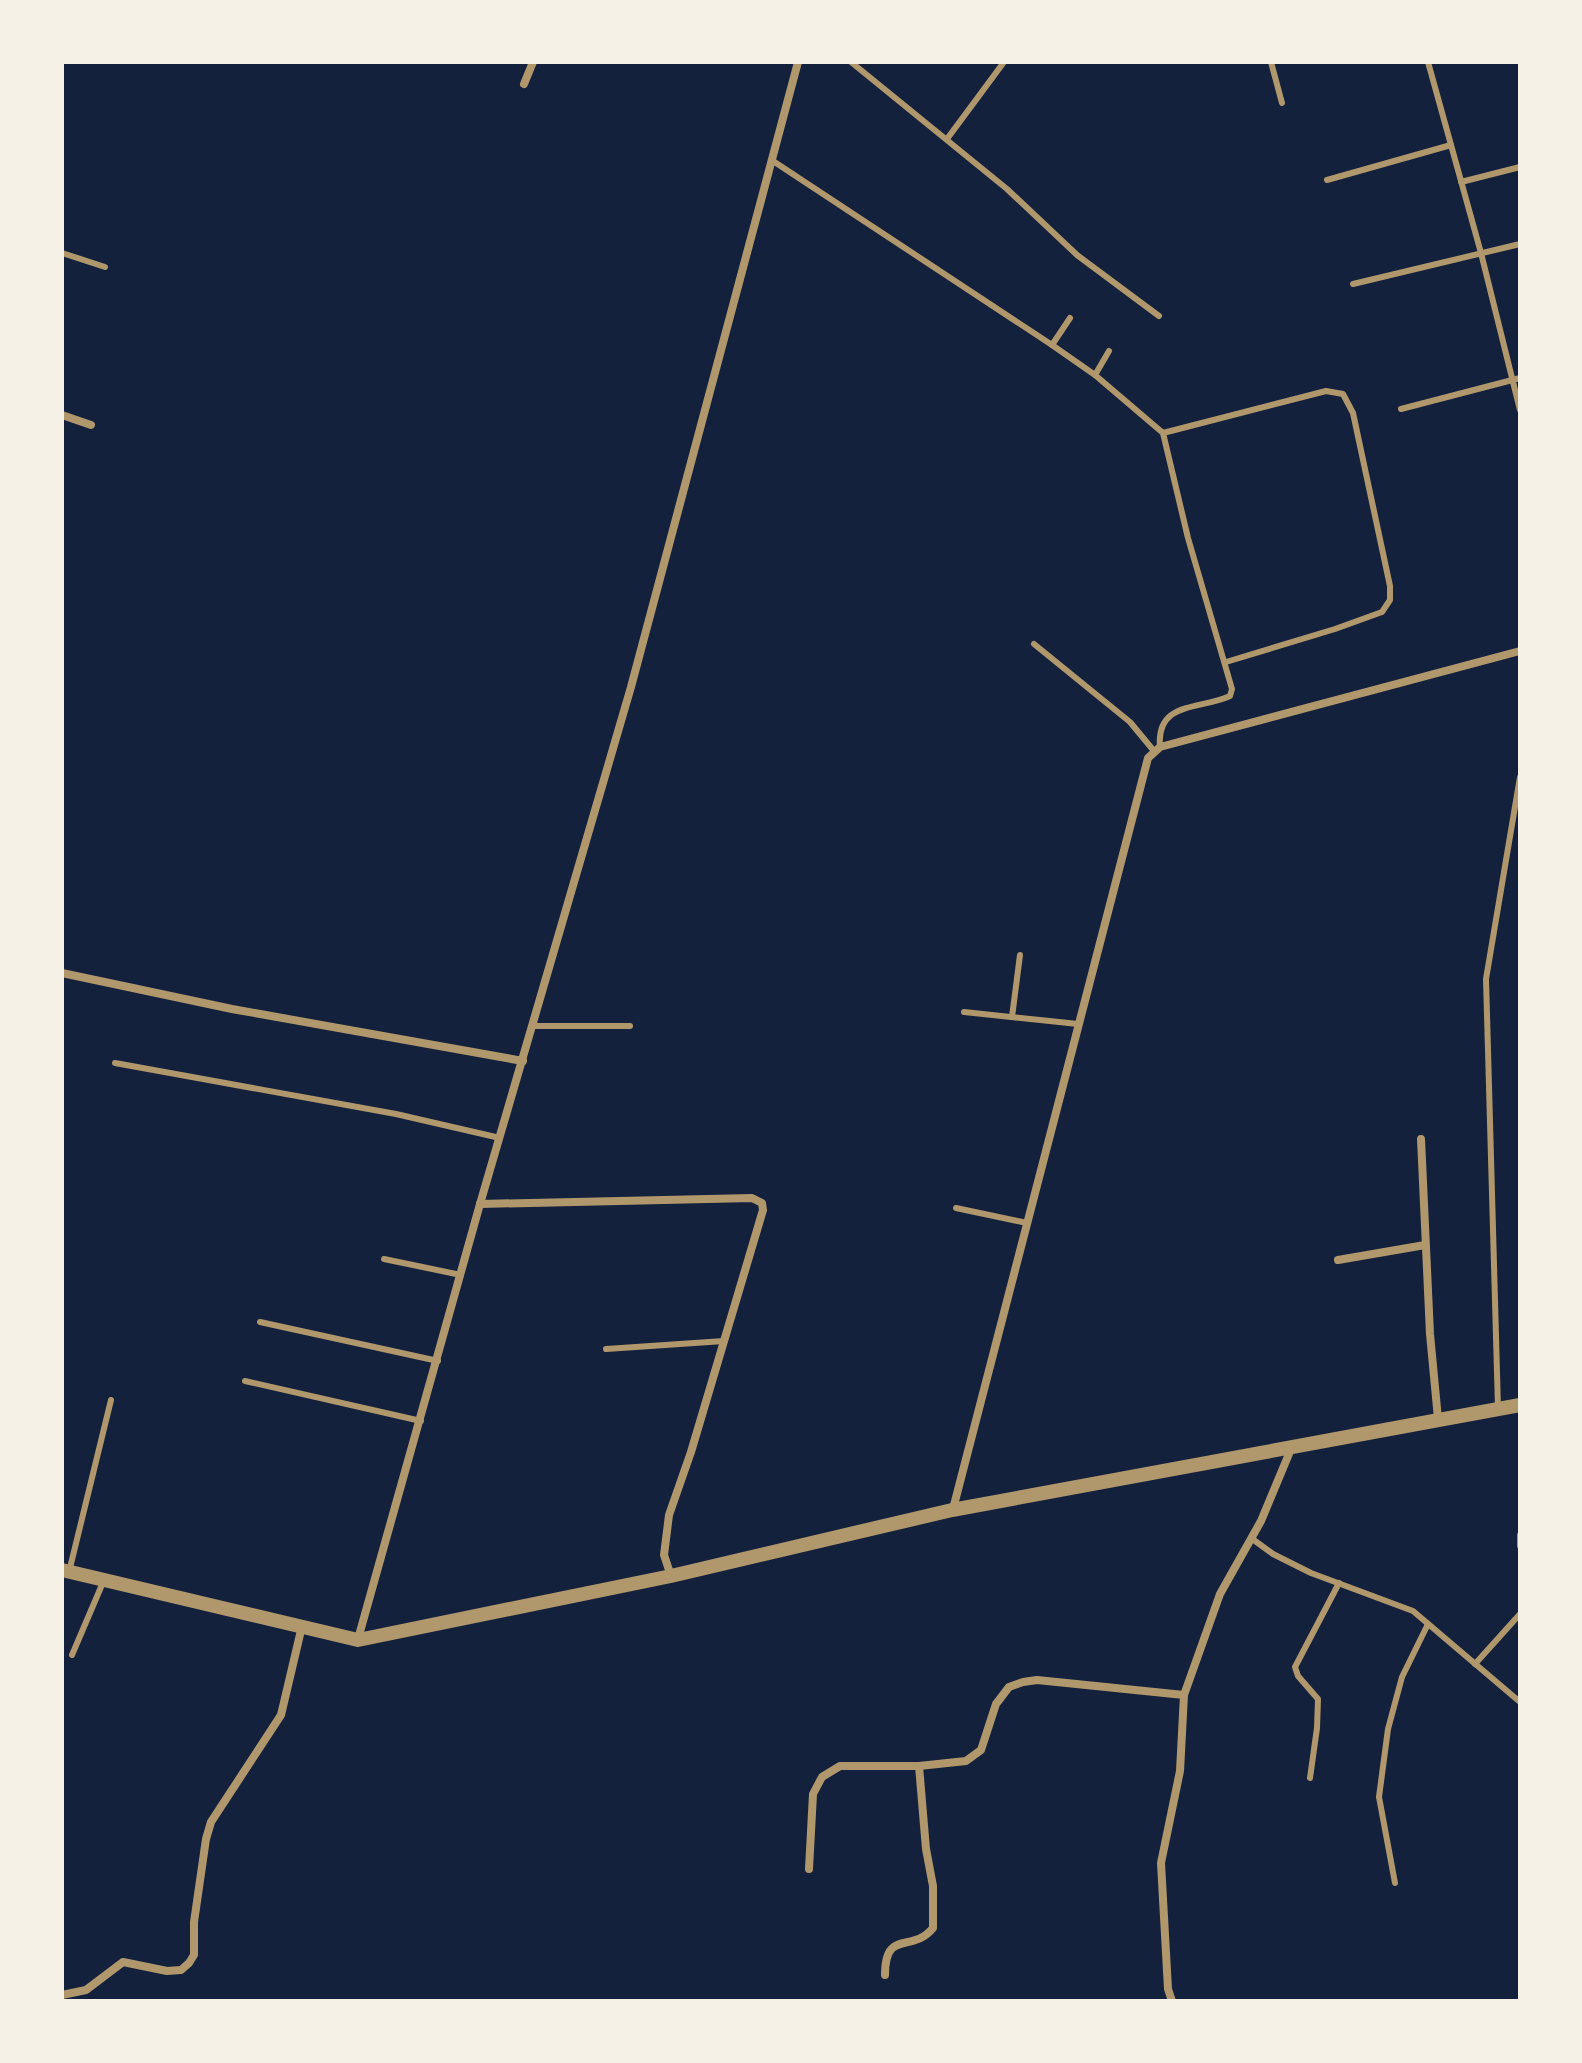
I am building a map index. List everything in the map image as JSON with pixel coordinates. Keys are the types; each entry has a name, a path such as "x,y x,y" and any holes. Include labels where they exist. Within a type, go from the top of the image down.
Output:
{"street":[{"path":"524,84 533,62"},
{"path":"358,1640 480,1204 631,687 798,62"},
{"path":"62,415 91,425"},
{"path":"952,1510 1148,758 1157,749 1520,651"},
{"path":"62,973 232,1009 523,1061"},
{"path":"1421,1139 1425,1245 1438,1419"},
{"path":"480,1204 652,1199 759,1200 763,1210 691,1452 669,1515 664,1555 671,1576"},
{"path":"1338,1260 1425,1245"},
{"path":"65,1571 358,1640 671,1576 952,1510 1520,1405"},
{"path":"1172,2001 1168,1989 1161,1863 1180,1771 1184,1695 1220,1594 1251,1538 1291,1449"},
{"path":"62,1995 86,1990 123,1962 167,1971 181,1970 189,1963 194,1955 194,1922 211,1822 281,1715 303,1625"},
{"path":"809,1869 813,1794 822,1777 840,1766 919,1766 966,1761 981,1750 996,1704 1009,1687 1037,1680 1184,1695"},
{"path":"885,1975 885,1956 891,1948 928,1935 933,1928 933,1886 926,1849 919,1766"},
{"path":"86,1990 90,2001"}],"lane":[{"path":"851,62 1007,189 1077,255 1159,316"},
{"path":"947,139 1004,62"},
{"path":"1271,62 1282,103"},
{"path":"1428,62 1517,379 1520,410"},
{"path":"1327,180 1451,145"},
{"path":"773,161 1052,345 1095,375 1163,433 1188,538 1232,689 1230,696 1166,717 1157,749"},
{"path":"1461,182 1520,167"},
{"path":"1353,284 1520,244"},
{"path":"62,253 105,267"},
{"path":"1052,345 1070,318"},
{"path":"1095,375 1109,351"},
{"path":"1401,409 1517,379"},
{"path":"1163,433 1326,391 1343,394 1353,413 1390,586 1390,600 1382,612 1226,662"},
{"path":"1034,644 1130,722 1157,749"},
{"path":"1498,1408 1486,979 1520,777"},
{"path":"1012,1017 1020,955"},
{"path":"964,1012 1078,1024"},
{"path":"534,1026 630,1026"},
{"path":"115,1063 396,1114 500,1138"},
{"path":"956,1208 1027,1223"},
{"path":"384,1259 461,1275"},
{"path":"260,1322 438,1361"},
{"path":"606,1349 724,1341"},
{"path":"245,1381 421,1421"},
{"path":"65,1571 111,1400"},
{"path":"1520,1535 1520,1546"},
{"path":"1251,1538 1273,1554 1413,1611 1520,1702"},
{"path":"72,1655 104,1580"},
{"path":"1310,1778 1318,1699 1298,1676 1295,1667 1339,1583"},
{"path":"1475,1664 1520,1614"},
{"path":"1395,1883 1379,1797 1388,1729 1402,1677 1428,1624"}]}
